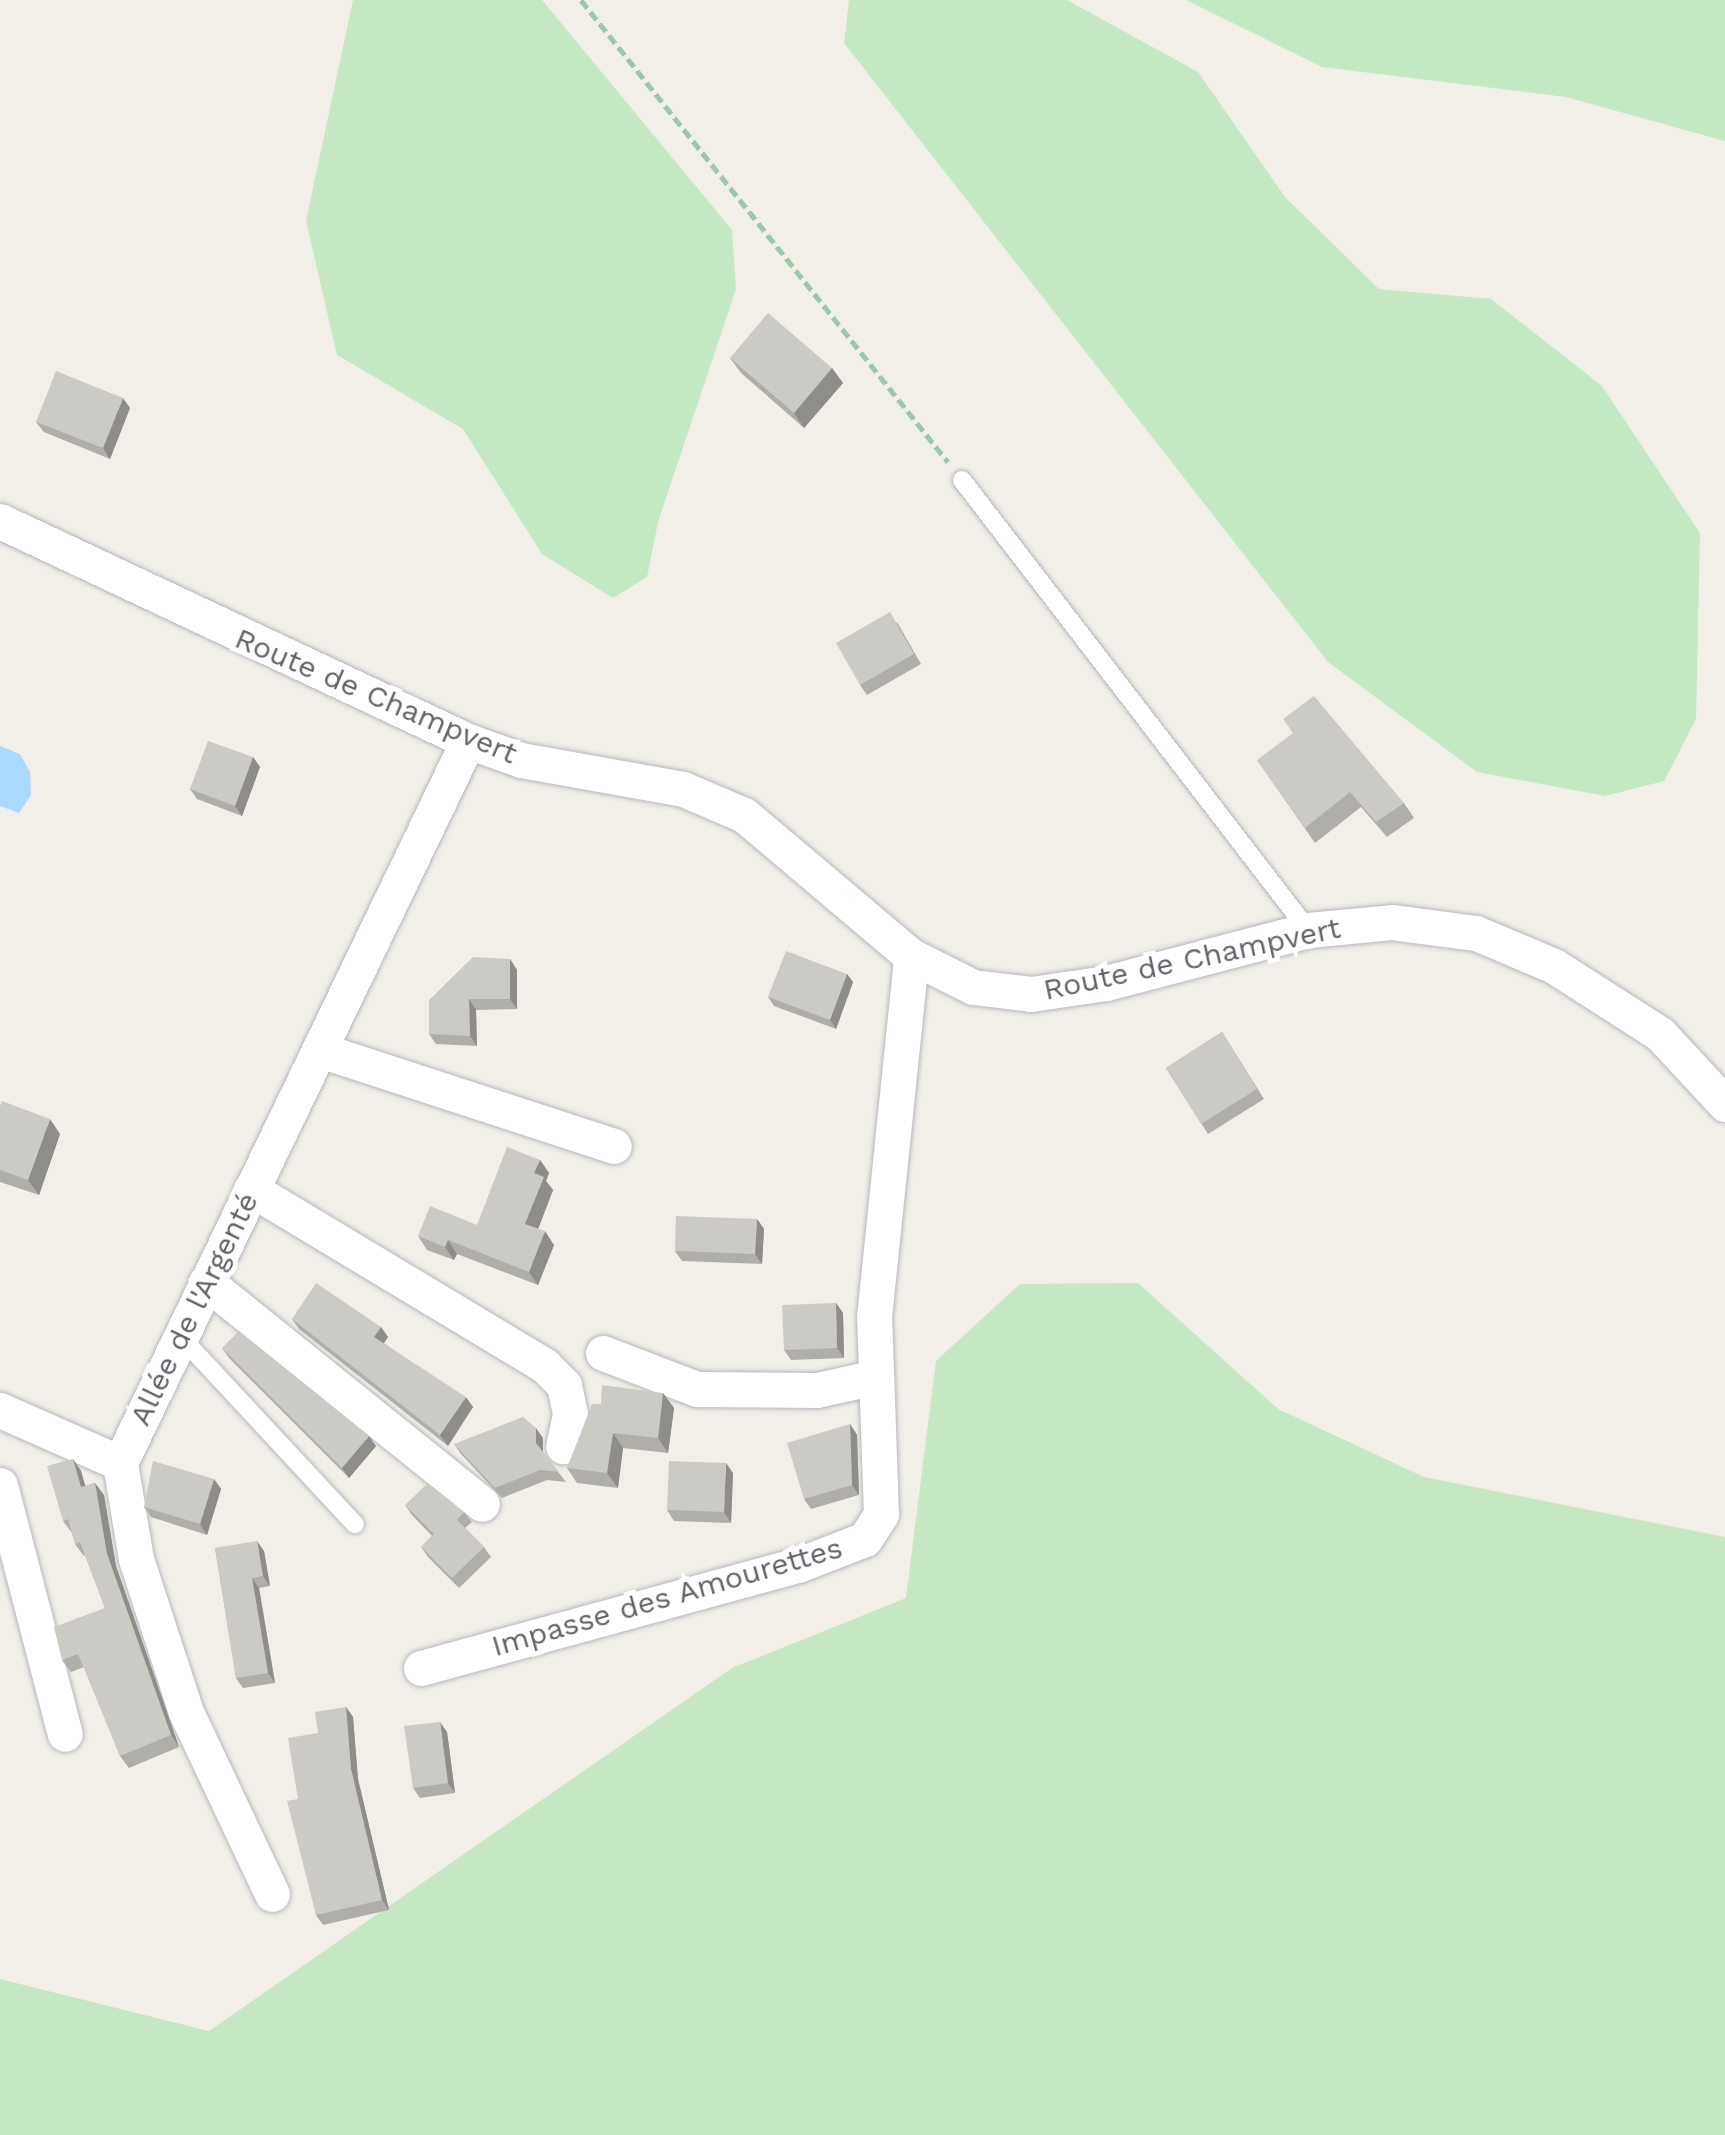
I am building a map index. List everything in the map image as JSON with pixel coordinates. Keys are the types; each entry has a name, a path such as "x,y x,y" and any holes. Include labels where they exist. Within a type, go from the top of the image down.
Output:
{"street":[{"name":"Route de Champvert","path":"0,522 468,741 522,760 684,789 744,815 911,956 973,986 1032,994 1106,984 1308,930 1392,922 1476,933 1554,966 1660,1034 1725,1104"},
{"name":"Allée de l'Argenté","path":"272,1894 186,1712 136,1559 120,1463 468,741"},
{"name":"Impasse des Amourettes","path":"422,1668 798,1565 865,1538 881,1514 872,1378 911,956"},
{"path":"320,1050 614,1146"},
{"path":"251,1189 545,1366 564,1386 570,1414 564,1446"},
{"path":"206,1282 482,1504"},
{"path":"603,1353 697,1389 818,1390 872,1378"},
{"path":"0,1410 120,1463"},
{"path":"0,1485 65,1734"}],"lane":[{"path":"962,480 1308,930"},
{"path":"180,1336 355,1524"}],"path":[{"path":"581,0 962,480"}],"green space":[{"path":"353,0 542,0 732,230 736,289 658,522 647,577 613,598 542,554 463,429 337,355 306,221"},
{"path":"849,0 1067,0 1198,72 1285,197 1379,289 1491,299 1602,386 1700,533 1696,719 1664,781 1605,796 1477,772 1328,662 844,43"},
{"path":"1186,0 1725,0 1725,141 1566,97 1322,67"},
{"path":"1138,1283 1278,1409 1424,1477 1725,1537 1725,2135 0,2135 0,1979 209,2031 732,1668 906,1598 936,1361 1020,1284"}],"water":[{"path":"0,746 20,754 30,772 31,795 19,813 0,806"}],"building":[{"path":"768,313 832,368 794,413 730,358"},
{"path":"56,371 123,398 103,448 36,422"},
{"path":"890,612 914,654 860,685 836,643"},
{"path":"1314,696 1404,803 1376,822 1350,792 1305,828 1257,760 1293,733 1283,719"},
{"path":"208,741 253,757 235,806 190,789"},
{"path":"786,951 847,974 830,1020 768,997"},
{"path":"473,957 510,959 510,999 469,999 470,1036 429,1034 429,1000"},
{"path":"1222,1032 1257,1089 1201,1124 1166,1068"},
{"path":"2,1101 50,1119 28,1180 0,1170"},
{"path":"507,1147 540,1160 534,1173 544,1177 525,1224 545,1231 529,1272 448,1240 445,1247 418,1236 430,1206 477,1225"},
{"path":"676,1216 757,1219 755,1254 675,1251"},
{"path":"316,1283 381,1327 374,1337 466,1397 440,1435 292,1319"},
{"path":"836,1303 837,1348 784,1350 782,1305"},
{"path":"239,1331 369,1436 342,1468 222,1348"},
{"path":"602,1385 663,1393 658,1438 613,1433 607,1473 567,1468 592,1404 601,1404"},
{"path":"523,1417 536,1428 536,1443 559,1472 540,1470 495,1488 454,1444"},
{"path":"850,1424 852,1485 804,1499 787,1443"},
{"path":"73,1459 81,1487 95,1483 107,1554 171,1735 120,1756 78,1654 62,1660 54,1627 105,1608 80,1542 75,1544 68,1519 63,1521 47,1466"},
{"path":"153,1461 214,1479 200,1524 144,1507"},
{"path":"669,1461 726,1463 724,1512 667,1510"},
{"path":"428,1483 464,1512 457,1520 484,1547 452,1578 421,1547 434,1534 405,1505"},
{"path":"257,1541 263,1576 252,1578 268,1673 236,1678 215,1548"},
{"path":"346,1707 351,1769 382,1900 316,1915 287,1801 298,1799 288,1738 318,1733 315,1712"},
{"path":"440,1722 448,1783 413,1788 404,1726"}]}
